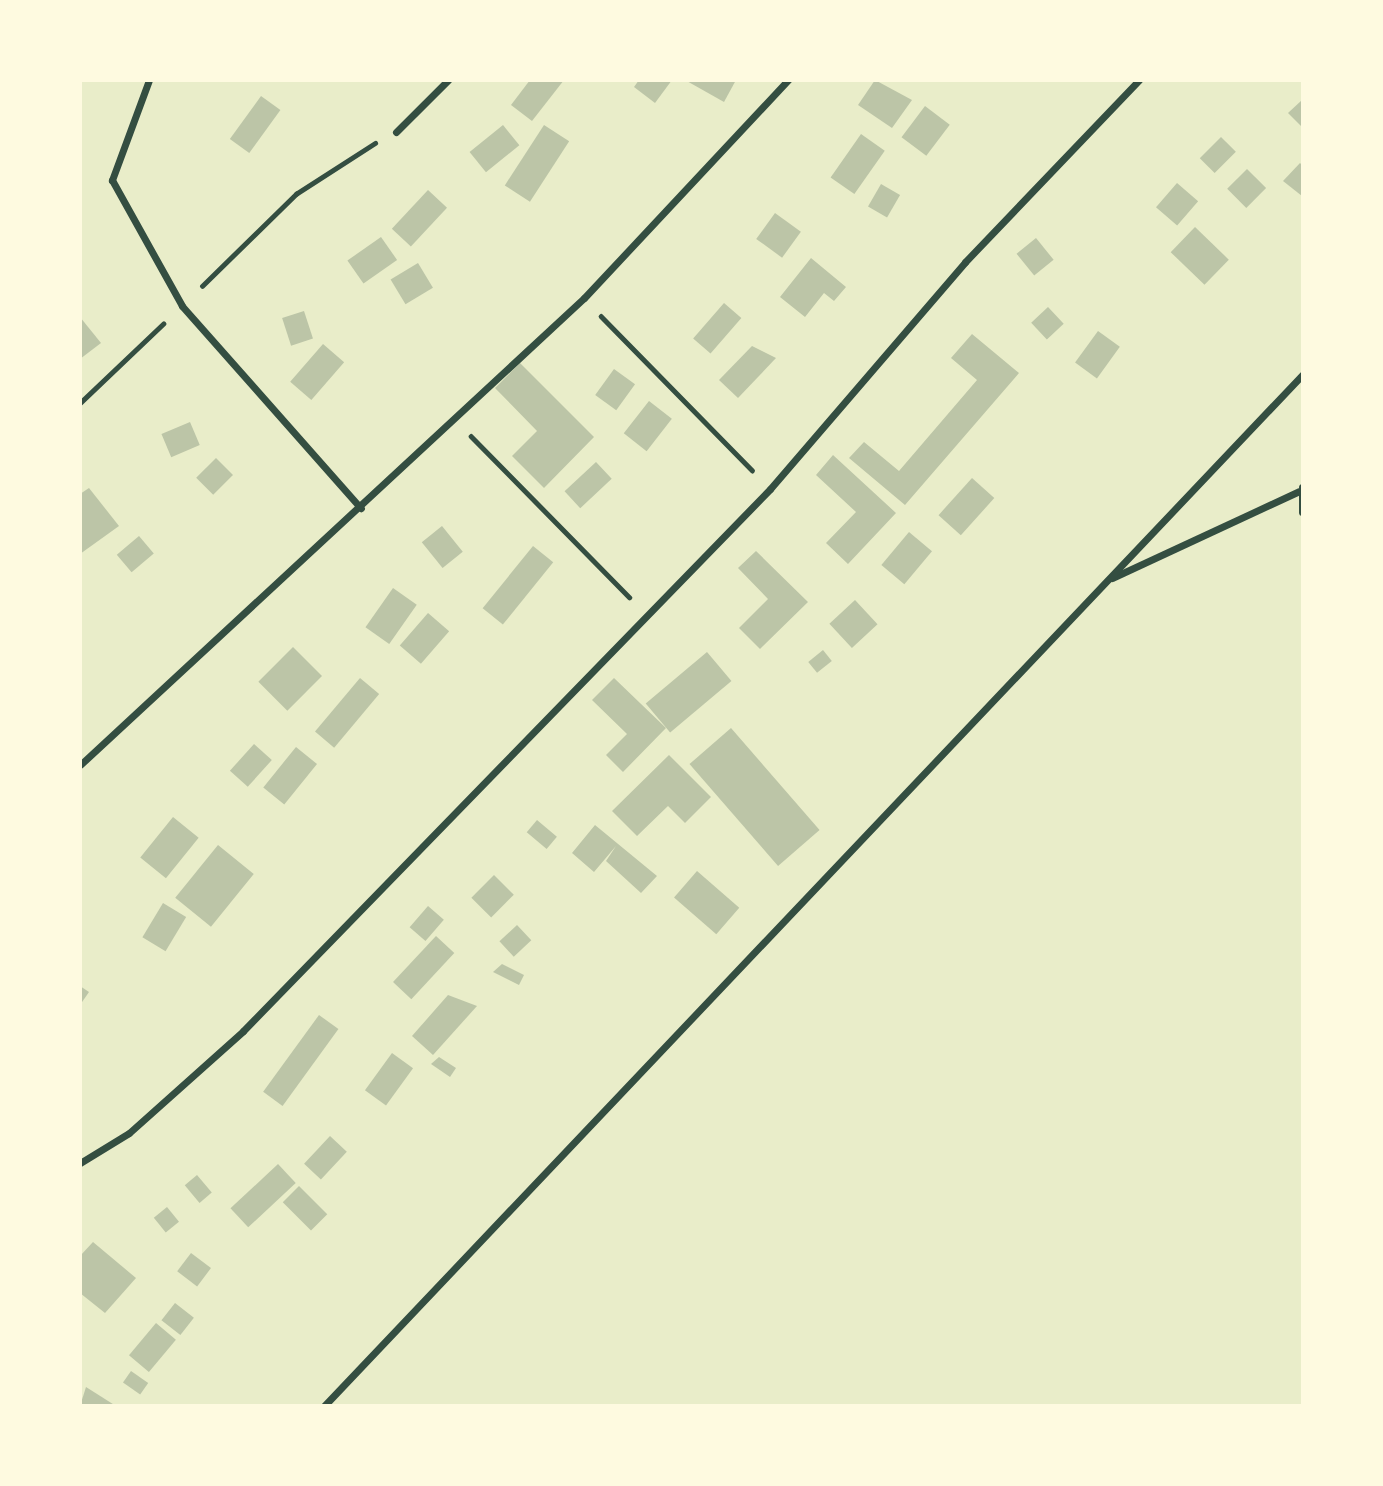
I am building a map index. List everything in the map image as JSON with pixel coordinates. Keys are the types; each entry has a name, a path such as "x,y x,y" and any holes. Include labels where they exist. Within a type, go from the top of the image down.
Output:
{"street":[{"path":"149,80 112,180 182,306 361,508"},
{"path":"396,132 448,80"},
{"path":"80,765 456,420 584,298 788,80"},
{"path":"80,1163 129,1133 243,1031 770,489 965,262 1139,80"},
{"path":"324,1405 1303,375"},
{"path":"1108,579 1301,489 1303,512"}],"path":[{"path":"80,404 296,194 396,132"},
{"path":"584,298 770,489"},
{"path":"456,420 648,616"}],"building":[{"path":"530,80 564,80 532,121 511,105"},
{"path":"639,80 672,80 655,103 634,87"},
{"path":"685,80 736,80 724,102"},
{"path":"875,80 912,100 892,128 858,105"},
{"path":"261,96 280,110 249,153 230,139"},
{"path":"1302,100 1302,127 1288,113"},
{"path":"925,106 950,125 926,156 902,137"},
{"path":"503,125 519,145 486,172 470,152"},
{"path":"544,125 569,141 530,202 505,185"},
{"path":"861,134 885,151 854,194 831,177"},
{"path":"1221,137 1236,152 1215,173 1200,158"},
{"path":"1300,163 1302,165 1302,196 1283,181"},
{"path":"1247,169 1266,188 1246,208 1227,189"},
{"path":"1177,183 1198,201 1177,226 1156,207"},
{"path":"881,184 900,195 887,218 868,207"},
{"path":"428,190 447,208 411,246 392,229"},
{"path":"775,213 801,232 782,258 756,239"},
{"path":"1195,227 1229,260 1204,285 1171,252"},
{"path":"381,237 397,260 363,283 347,261"},
{"path":"1036,238 1054,260 1034,275 1017,254"},
{"path":"811,258 846,287 834,301 824,293 805,317 780,297"},
{"path":"418,263 433,288 406,304 391,279"},
{"path":"724,303 741,318 711,354 693,338"},
{"path":"1048,307 1064,324 1047,340 1031,323"},
{"path":"304,311 313,339 291,346 282,318"},
{"path":"80,317 101,343 80,359"},
{"path":"1098,331 1120,347 1097,378 1075,363"},
{"path":"972,334 1019,373 905,505 849,458 864,442 899,471 977,380 951,358"},
{"path":"323,344 344,362 311,400 290,382"},
{"path":"752,346 776,358 738,398 719,380"},
{"path":"520,363 594,437 544,488 512,456 537,431 495,388"},
{"path":"614,369 635,384 616,410 595,395"},
{"path":"649,401 672,419 647,451 624,433"},
{"path":"190,422 200,445 171,457 161,434"},
{"path":"833,455 896,513 848,564 826,543 856,512 816,475"},
{"path":"216,458 233,475 213,495 196,478"},
{"path":"596,462 612,479 580,508 565,491"},
{"path":"972,478 994,498 961,535 939,515"},
{"path":"89,488 119,526 80,554 80,494"},
{"path":"442,526 463,552 443,568 422,542"},
{"path":"909,532 932,551 904,584 881,565"},
{"path":"139,536 154,554 132,572 117,555"},
{"path":"533,546 553,562 503,625 483,608"},
{"path":"756,551 808,602 760,649 739,628 768,599 738,568"},
{"path":"393,588 417,605 389,644 365,627"},
{"path":"855,600 878,624 852,648 829,624"},
{"path":"428,613 449,631 421,664 400,645"},
{"path":"293,647 322,676 287,711 258,682"},
{"path":"823,650 832,661 817,673 808,662"},
{"path":"707,652 731,681 670,733 646,703"},
{"path":"360,678 379,694 334,748 315,732"},
{"path":"614,678 666,728 623,772 606,755 627,734 592,700"},
{"path":"731,728 820,830 778,866 689,764"},
{"path":"254,744 272,760 248,787 230,771"},
{"path":"296,747 317,764 284,804 263,787"},
{"path":"669,755 711,797 685,823 668,806 637,836 612,811"},
{"path":"173,817 199,838 166,878 140,857"},
{"path":"537,820 557,837 547,849 527,832"},
{"path":"595,825 657,876 641,893 606,861 616,846 594,872 572,853"},
{"path":"218,845 254,874 211,927 175,898"},
{"path":"697,871 739,908 716,934 674,897"},
{"path":"494,875 514,895 491,917 471,898"},
{"path":"163,903 186,917 166,951 142,937"},
{"path":"428,906 444,920 425,941 410,927"},
{"path":"517,925 531,940 514,957 499,941"},
{"path":"436,936 454,953 411,999 393,982"},
{"path":"502,964 524,975 519,985 493,972"},
{"path":"80,986 89,992 80,1005"},
{"path":"448,995 477,1006 433,1055 412,1036"},
{"path":"319,1015 338,1029 283,1106 263,1092"},
{"path":"392,1053 413,1068 386,1105 365,1090"},
{"path":"439,1057 456,1068 450,1077 431,1064"},
{"path":"330,1136 347,1152 321,1179 304,1164"},
{"path":"278,1164 296,1183 248,1227 230,1208"},
{"path":"197,1175 212,1193 200,1203 185,1185"},
{"path":"299,1186 327,1214 311,1231 283,1202"},
{"path":"167,1207 179,1222 166,1232 154,1218"},
{"path":"93,1242 136,1278 105,1313 80,1293 80,1256"},
{"path":"191,1253 211,1268 197,1286 177,1271"},
{"path":"175,1303 194,1318 180,1335 161,1320"},
{"path":"156,1323 176,1340 149,1372 129,1355"},
{"path":"131,1371 148,1383 140,1395 123,1382"},
{"path":"86,1387 116,1406 80,1406"}]}
